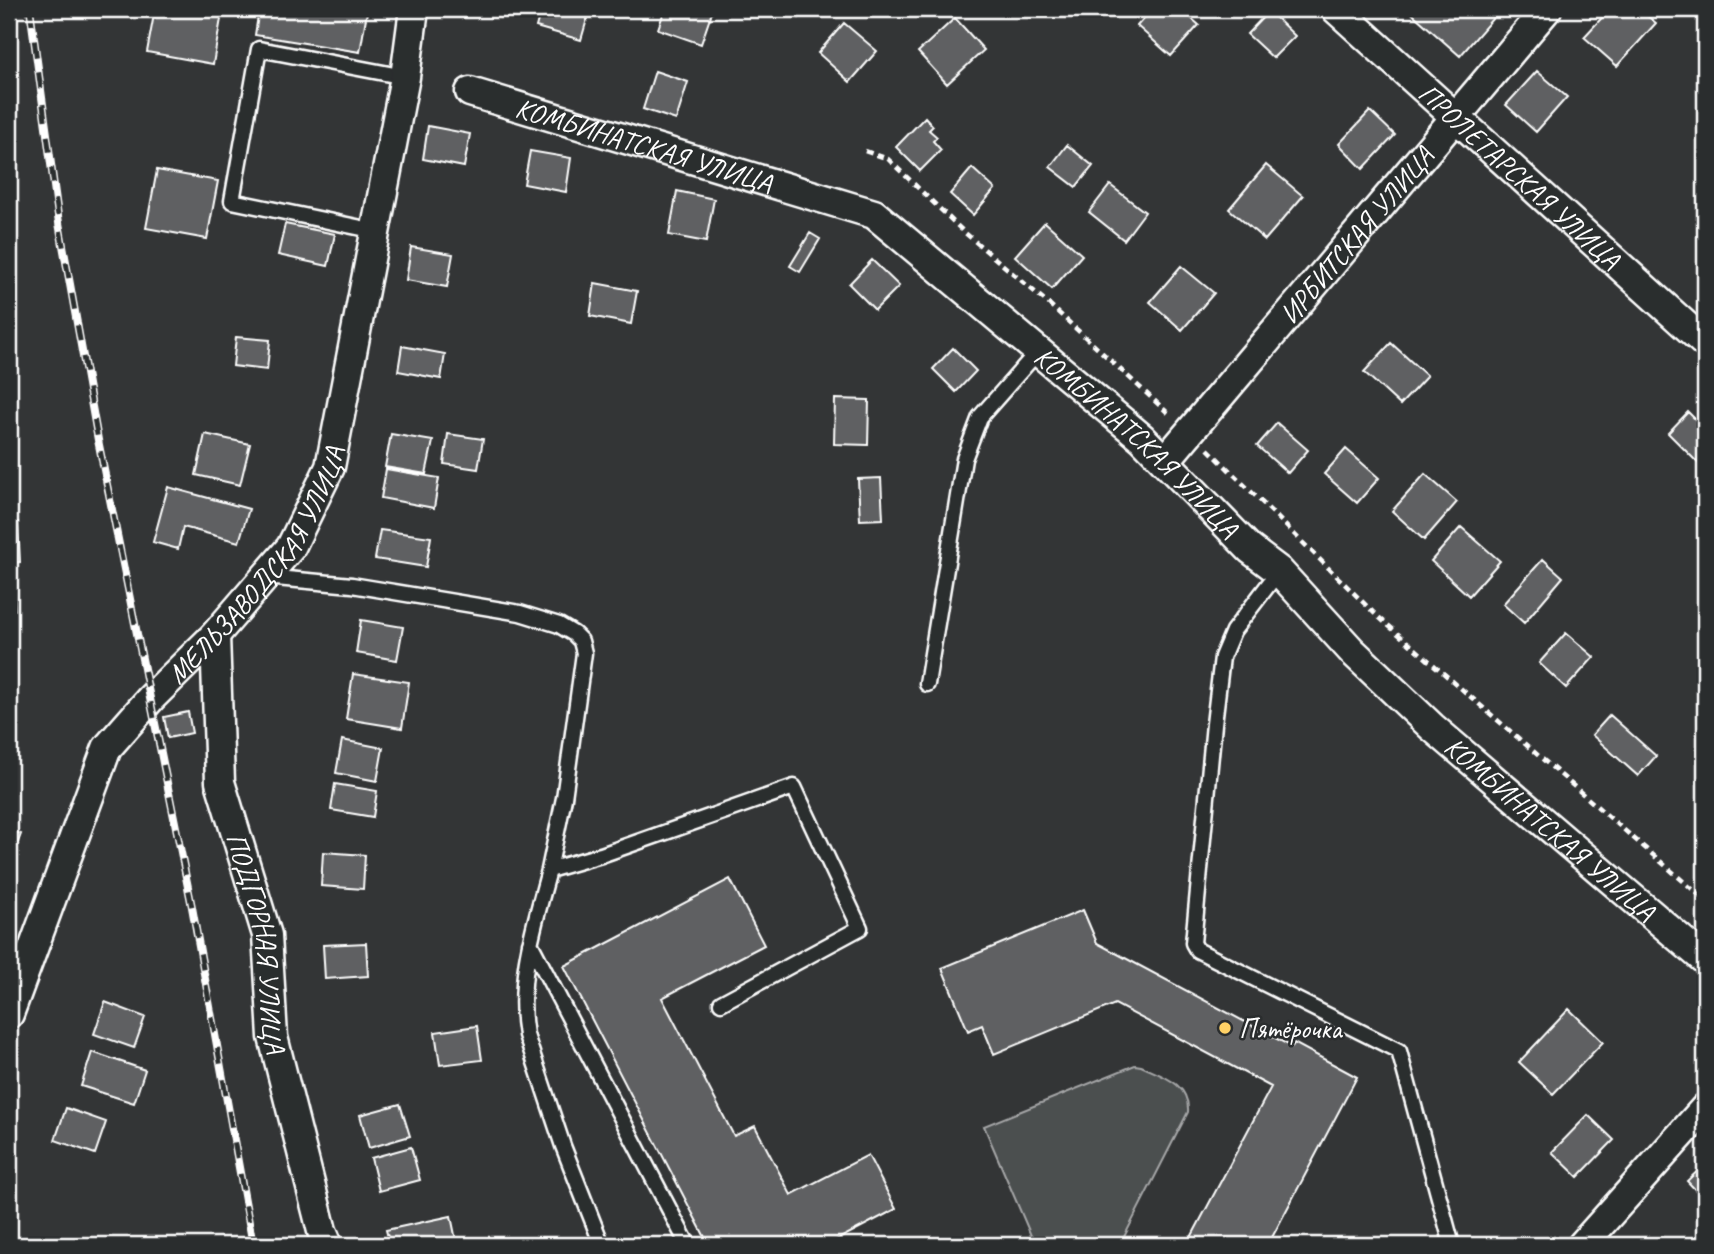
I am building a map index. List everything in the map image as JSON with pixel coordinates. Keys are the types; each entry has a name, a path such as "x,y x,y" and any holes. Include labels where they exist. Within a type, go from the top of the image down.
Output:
{"street":[{"name":"МЕЛЬЗАВОДСКАЯ УЛИЦА","path":"9,1014 107,748 151,698 215,635 291,547 331,467 405,76 414,9"},
{"name":"ПРОЛЕТАРСКАЯ УЛИЦА","path":"1336,9 1705,343"},
{"name":"ИРБИТСКАЯ УЛИЦА","path":"1165,461 1547,9"},
{"name":"КОМБИНАТСКАЯ УЛИЦА","path":"470,92 874,214 1039,350 1165,461 1251,549 1279,571 1352,651 1432,727 1705,960"},
{"name":"ПОДГОРНАЯ УЛИЦА","path":"215,635 220,782 267,935 273,1037 321,1231 328,1245"},
{"path":"1582,1245 1705,1108"}],"lane":[{"path":"376,231 232,201 259,49 405,76"},
{"path":"927,684 964,459 980,417 1039,350"},
{"path":"1279,571 1233,631 1222,657 1213,724 1193,943 1197,950 1399,1051 1452,1245"},
{"path":"265,577 352,584 520,613 559,625 581,641 584,653 564,798 530,943 523,996 526,1035 602,1245"},
{"path":"549,870 601,855 794,787 860,928 722,1003"},
{"path":"530,943 688,1245"}],"path":[{"path":"865,151 888,159 964,232 1191,430 1374,613 1705,900"}],"shaded area":[{"path":"9,9 14,9 12,266 9,267"},
{"path":"1135,1065 1166,1077 1180,1087 1188,1112 1124,1237 1116,1245 1035,1245 984,1126"}],"building":[{"path":"155,9 197,9 222,13 213,64 147,52"},
{"path":"259,9 345,9 367,12 360,52 255,35"},
{"path":"541,9 590,9 581,40 536,27"},
{"path":"665,9 713,9 701,44 658,29"},
{"path":"790,9 809,9 799,18"},
{"path":"1152,9 1181,9 1199,25 1171,56 1137,26"},
{"path":"1407,9 1500,9 1500,10 1460,56"},
{"path":"1610,9 1639,9 1656,23 1617,66 1584,37"},
{"path":"1269,11 1295,36 1273,58 1247,34"},
{"path":"955,18 984,50 947,84 918,52"},
{"path":"844,23 877,51 850,82 818,53"},
{"path":"655,71 688,82 676,120 643,109"},
{"path":"1537,71 1567,97 1536,132 1506,105"},
{"path":"1370,111 1395,135 1363,169 1339,144"},
{"path":"925,117 933,126 929,130 937,137 933,141 941,150 920,171 896,147"},
{"path":"428,126 470,134 464,167 423,159"},
{"path":"1067,145 1093,166 1076,187 1050,167"},
{"path":"530,151 571,158 566,192 524,184"},
{"path":"1266,165 1303,196 1265,240 1229,209"},
{"path":"972,168 995,189 973,215 950,194"},
{"path":"157,170 218,181 207,239 146,228"},
{"path":"1110,185 1145,212 1124,240 1089,212"},
{"path":"677,191 714,199 706,242 669,235"},
{"path":"1045,222 1082,255 1052,289 1015,256"},
{"path":"285,224 335,234 328,266 278,255"},
{"path":"810,233 820,239 800,272 790,266"},
{"path":"411,247 453,254 447,287 406,280"},
{"path":"872,260 899,286 875,310 849,284"},
{"path":"1181,266 1214,293 1182,330 1150,302"},
{"path":"595,283 637,291 631,324 590,316"},
{"path":"236,337 270,340 267,370 233,366"},
{"path":"1391,343 1427,376 1400,405 1364,372"},
{"path":"402,346 445,354 441,379 398,371"},
{"path":"953,348 976,371 956,392 933,369"},
{"path":"835,399 869,400 868,445 834,444"},
{"path":"1688,412 1705,429 1705,458 1699,464 1668,433"},
{"path":"1277,423 1308,450 1288,473 1257,446"},
{"path":"205,434 250,444 240,485 196,475"},
{"path":"391,434 433,441 426,474 385,467"},
{"path":"448,434 483,439 478,469 444,464"},
{"path":"1346,449 1379,478 1357,503 1324,474"},
{"path":"386,469 439,478 434,508 381,498"},
{"path":"1425,474 1457,502 1424,540 1392,511"},
{"path":"881,478 883,519 860,520 858,479"},
{"path":"168,487 249,509 239,542 183,527 178,549 153,542"},
{"path":"18,522 20,562 9,563 9,523"},
{"path":"1461,527 1500,561 1469,596 1431,561"},
{"path":"380,530 431,537 426,567 375,559"},
{"path":"1543,559 1563,577 1524,623 1503,604"},
{"path":"13,571 15,610 9,611 9,572"},
{"path":"361,620 403,627 397,660 356,653"},
{"path":"1566,633 1594,657 1566,688 1539,663"},
{"path":"353,674 409,682 402,728 346,719"},
{"path":"188,712 192,733 168,738 164,717"},
{"path":"1610,715 1656,756 1638,776 1592,735"},
{"path":"342,740 383,748 377,781 336,773"},
{"path":"335,784 377,791 373,817 331,810"},
{"path":"9,830 21,834 9,866"},
{"path":"323,852 365,855 363,889 321,886"},
{"path":"730,879 764,945 662,998 734,1136 755,1126 791,1195 868,1155 896,1209 827,1245 709,1245 564,966"},
{"path":"1083,910 1097,943 1292,1047 1294,1043 1357,1077 1268,1245 1187,1245 1271,1087 1115,1004 994,1054 982,1025 968,1031 942,968"},
{"path":"366,943 368,976 325,979 323,945"},
{"path":"105,1002 145,1017 134,1048 94,1034"},
{"path":"1569,1009 1603,1042 1553,1094 1519,1062"},
{"path":"477,1026 482,1060 440,1065 435,1032"},
{"path":"92,1052 145,1070 134,1103 81,1086"},
{"path":"400,1104 410,1136 369,1148 360,1115"},
{"path":"66,1108 106,1122 95,1154 55,1140"},
{"path":"1588,1115 1614,1140 1578,1177 1552,1152"},
{"path":"411,1147 420,1180 379,1191 371,1158"},
{"path":"1705,1164 1705,1200 1687,1181"},
{"path":"451,1216 457,1245 390,1245 386,1230"}],"railway":[{"path":"30,9 59,223 98,440 192,907 253,1245"}],"place":[{"name":"Пятёрочка","path":"1225,1028"}]}
